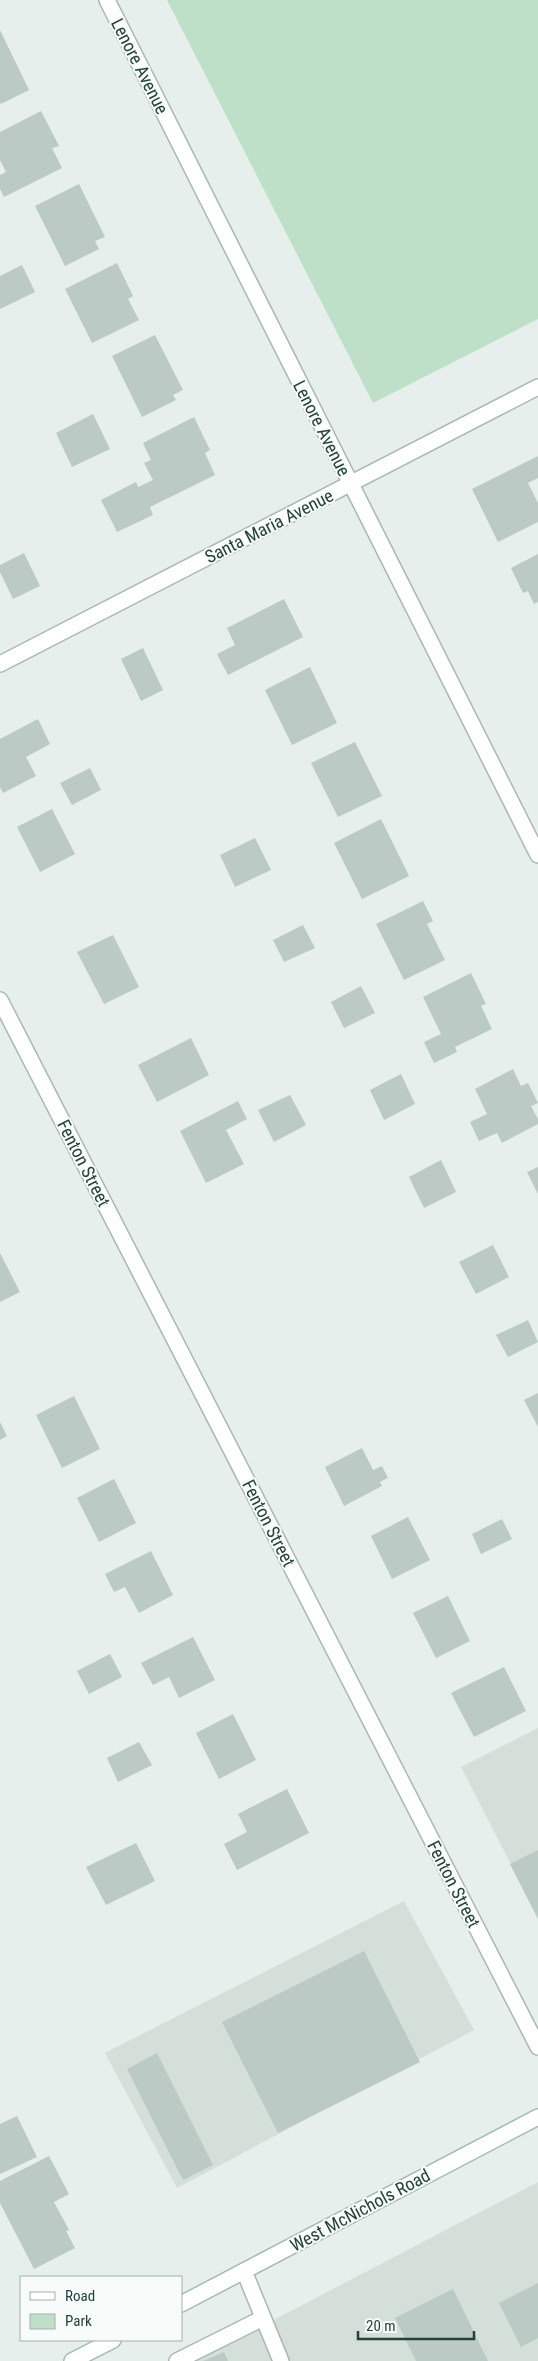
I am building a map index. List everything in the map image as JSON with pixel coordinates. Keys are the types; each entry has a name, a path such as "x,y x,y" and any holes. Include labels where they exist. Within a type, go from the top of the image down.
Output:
{"street":[{"name":"Lenore Avenue","path":"107,0 538,856"},
{"name":"Santa Maria Avenue","path":"0,664 538,387"},
{"name":"Fenton Street","path":"0,1000 538,2047"},
{"name":"West McNichols Road","path":"182,2303 538,2117"},
{"path":"244,2271 281,2361"},
{"path":"178,2361 263,2318"},
{"path":"72,2361 87,2357 111,2341"}],"shaded area":[{"path":"538,1728 538,1917 461,1767"},
{"path":"404,1901 474,2030 177,2188 105,2053"},
{"path":"538,2182 538,2361 195,2361"}],"green space":[{"path":"167,0 538,0 538,319 373,403"}],"building":[{"path":"0,30 29,90 1,104 0,102"},
{"path":"41,111 59,146 52,148 62,168 4,197 0,189 0,175 6,172 0,160 0,132"},
{"path":"79,184 105,237 95,241 99,249 65,266 35,206"},
{"path":"117,263 133,296 128,299 139,320 92,343 65,289"},
{"path":"22,265 35,292 0,309 0,276"},
{"path":"155,335 183,390 173,395 176,400 142,417 112,356"},
{"path":"93,414 110,449 72,467 56,433"},
{"path":"194,417 210,450 205,453 215,475 150,507 153,515 117,532 101,500 136,482 138,487 153,480 144,463 151,460 143,443"},
{"path":"538,456 538,478 528,483 538,503 538,522 498,542 472,489"},
{"path":"24,553 40,586 13,599 0,572 0,565"},
{"path":"538,554 538,602 534,604 528,591 523,593 511,568"},
{"path":"284,599 303,637 228,675 217,654 235,645 227,628"},
{"path":"143,648 163,690 141,701 121,659"},
{"path":"310,667 337,723 292,745 265,690"},
{"path":"38,719 50,744 26,757 36,776 3,793 0,787 0,739"},
{"path":"355,742 382,796 338,817 311,763"},
{"path":"90,768 101,790 72,805 60,783"},
{"path":"52,809 75,854 40,872 17,827"},
{"path":"381,819 409,876 362,899 334,843"},
{"path":"255,838 271,870 235,887 220,855"},
{"path":"423,901 433,921 427,924 445,960 404,980 376,924"},
{"path":"303,925 315,948 284,962 273,940"},
{"path":"113,935 139,987 104,1004 77,952"},
{"path":"471,973 486,1004 481,1006 492,1029 455,1047 457,1052 434,1063 424,1042 441,1034 423,997"},
{"path":"361,986 375,1013 344,1028 331,1002"},
{"path":"191,1038 209,1075 157,1102 138,1065"},
{"path":"513,1069 521,1086 528,1083 538,1103 531,1106 538,1119 538,1124 502,1143 497,1133 479,1141 470,1122 487,1114 475,1089"},
{"path":"401,1074 415,1104 384,1120 370,1090"},
{"path":"290,1095 306,1125 274,1142 258,1110"},
{"path":"238,1101 247,1119 226,1130 244,1164 206,1183 180,1131"},
{"path":"441,1160 456,1192 424,1208 409,1177"},
{"path":"538,1167 538,1194 527,1172"},
{"path":"493,1245 509,1277 476,1294 459,1262"},
{"path":"0,1253 20,1292 0,1302"},
{"path":"528,1320 538,1342 508,1357 496,1335"},
{"path":"538,1393 538,1427 524,1400"},
{"path":"74,1396 100,1449 62,1468 36,1415"},
{"path":"0,1422 7,1436 0,1440"},
{"path":"362,1448 373,1470 382,1466 388,1478 380,1482 382,1486 344,1506 325,1467"},
{"path":"114,1479 136,1523 99,1542 77,1498"},
{"path":"408,1517 430,1560 392,1579 371,1536"},
{"path":"502,1519 512,1539 481,1554 472,1534"},
{"path":"151,1551 173,1595 139,1613 125,1587 114,1592 105,1574"},
{"path":"448,1596 470,1641 436,1658 413,1613"},
{"path":"193,1637 215,1680 179,1698 169,1677 153,1685 141,1663"},
{"path":"110,1654 122,1677 89,1694 77,1671"},
{"path":"504,1667 526,1711 474,1737 451,1693"},
{"path":"233,1714 256,1760 219,1779 196,1733"},
{"path":"139,1742 152,1765 118,1782 107,1758"},
{"path":"287,1789 309,1833 237,1870 224,1844 247,1832 238,1814"},
{"path":"136,1843 155,1881 106,1905 86,1867"},
{"path":"538,1850 538,1919 510,1864"},
{"path":"364,1951 420,2062 278,2133 222,2022"},
{"path":"157,2053 213,2165 183,2180 127,2069"},
{"path":"17,2116 37,2157 0,2174 0,2124"},
{"path":"49,2156 69,2194 54,2202 69,2230 66,2231 75,2248 34,2269 0,2203 0,2181"},
{"path":"538,2283 538,2338 521,2347 499,2303"},
{"path":"453,2289 488,2361 416,2361 395,2318"},
{"path":"224,2352 228,2361 203,2361"}]}
